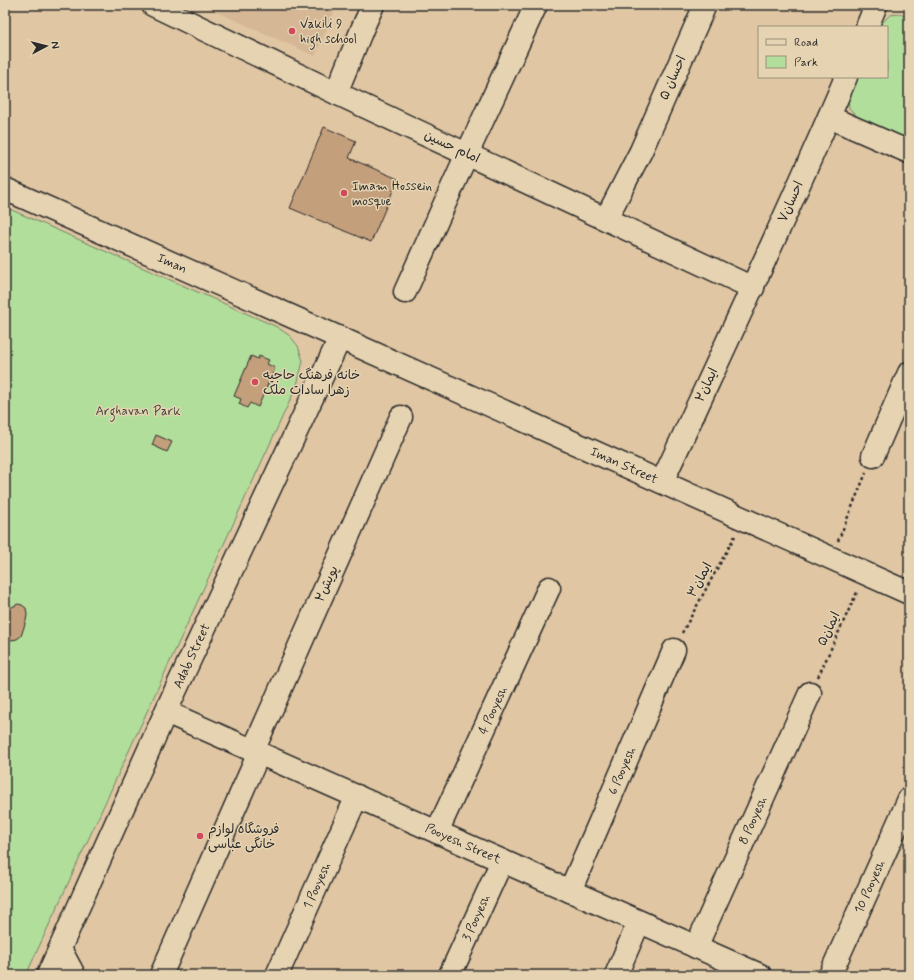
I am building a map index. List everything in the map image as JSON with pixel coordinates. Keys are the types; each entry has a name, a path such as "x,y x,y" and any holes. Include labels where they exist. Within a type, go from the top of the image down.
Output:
{"street":[{"name":"امام حسین","path":"153,5 336,93 753,288"},
{"path":"336,93 373,5"},
{"path":"405,292 536,5"},
{"name":"احسان ۵","path":"606,219 640,151 704,5"},
{"path":"867,26 876,5"},
{"name":"احسان۷","path":"753,288 846,78"},
{"path":"829,117 909,152"},
{"name":"Iman","path":"5,189 340,338"},
{"name":"ایمان۲","path":"662,482 753,288"},
{"name":"Iman Street","path":"340,338 909,593"},
{"name":"Adab Street","path":"48,975 166,712 340,338"},
{"path":"873,456 909,373"},
{"name":"پویش۲","path":"161,975 401,417"},
{"name":"4 Pooyesh","path":"437,832 549,588"},
{"name":"6 Pooyesh","path":"570,891 674,650"},
{"name":"8 Pooyesh","path":"696,947 810,693"},
{"name":"Pooyesh Street","path":"166,712 760,975"},
{"name":"1 Pooyesh","path":"277,975 356,796"},
{"name":"10 Pooyesh","path":"830,975 909,799"},
{"name":"3 Pooyesh","path":"450,975 502,861"},
{"path":"616,975 639,922"},
{"path":"60,949 74,975"}],"path":[{"path":"830,558 873,456"},
{"name":"ایمان۳","path":"674,650 744,519"},
{"name":"ایمان۵","path":"810,693 865,573"}],"shaded area":[{"name":"Vakili 9 high school","path":"201,5 337,5 315,56"}],"green space":[{"path":"900,14 909,18 909,139 858,117 849,108 848,97 857,78 888,78 888,26 880,26 890,15"},
{"name":"Arghavan Park","path":"5,207 277,327 290,336 298,346 303,361 297,385 26,975 5,975"}],"building":[{"name":"Imam Hossein mosque","path":"324,127 356,141 349,158 398,179 371,242 290,208"},
{"name":"خانه فرهنگ حاجیه زهرا سادات ملک","path":"251,356 258,359 259,356 269,360 267,364 275,368 258,407 250,403 247,408 239,404 241,399 234,396"},
{"path":"156,435 172,442 167,452 152,445"},
{"path":"9,599 10,608 18,604 22,605 26,608 27,615 21,636 12,640 10,639 8,630 5,633 5,603"}],"place":[{"name":"Vakili 9 high school","path":"292,31"},
{"name":"Imam Hossein mosque","path":"344,193"},
{"name":"خانه فرهنگ حاجیه زهرا سادات ملک","path":"255,382"},
{"name":"فروشگاه لوازم خانگی عباسی","path":"200,836"}]}
